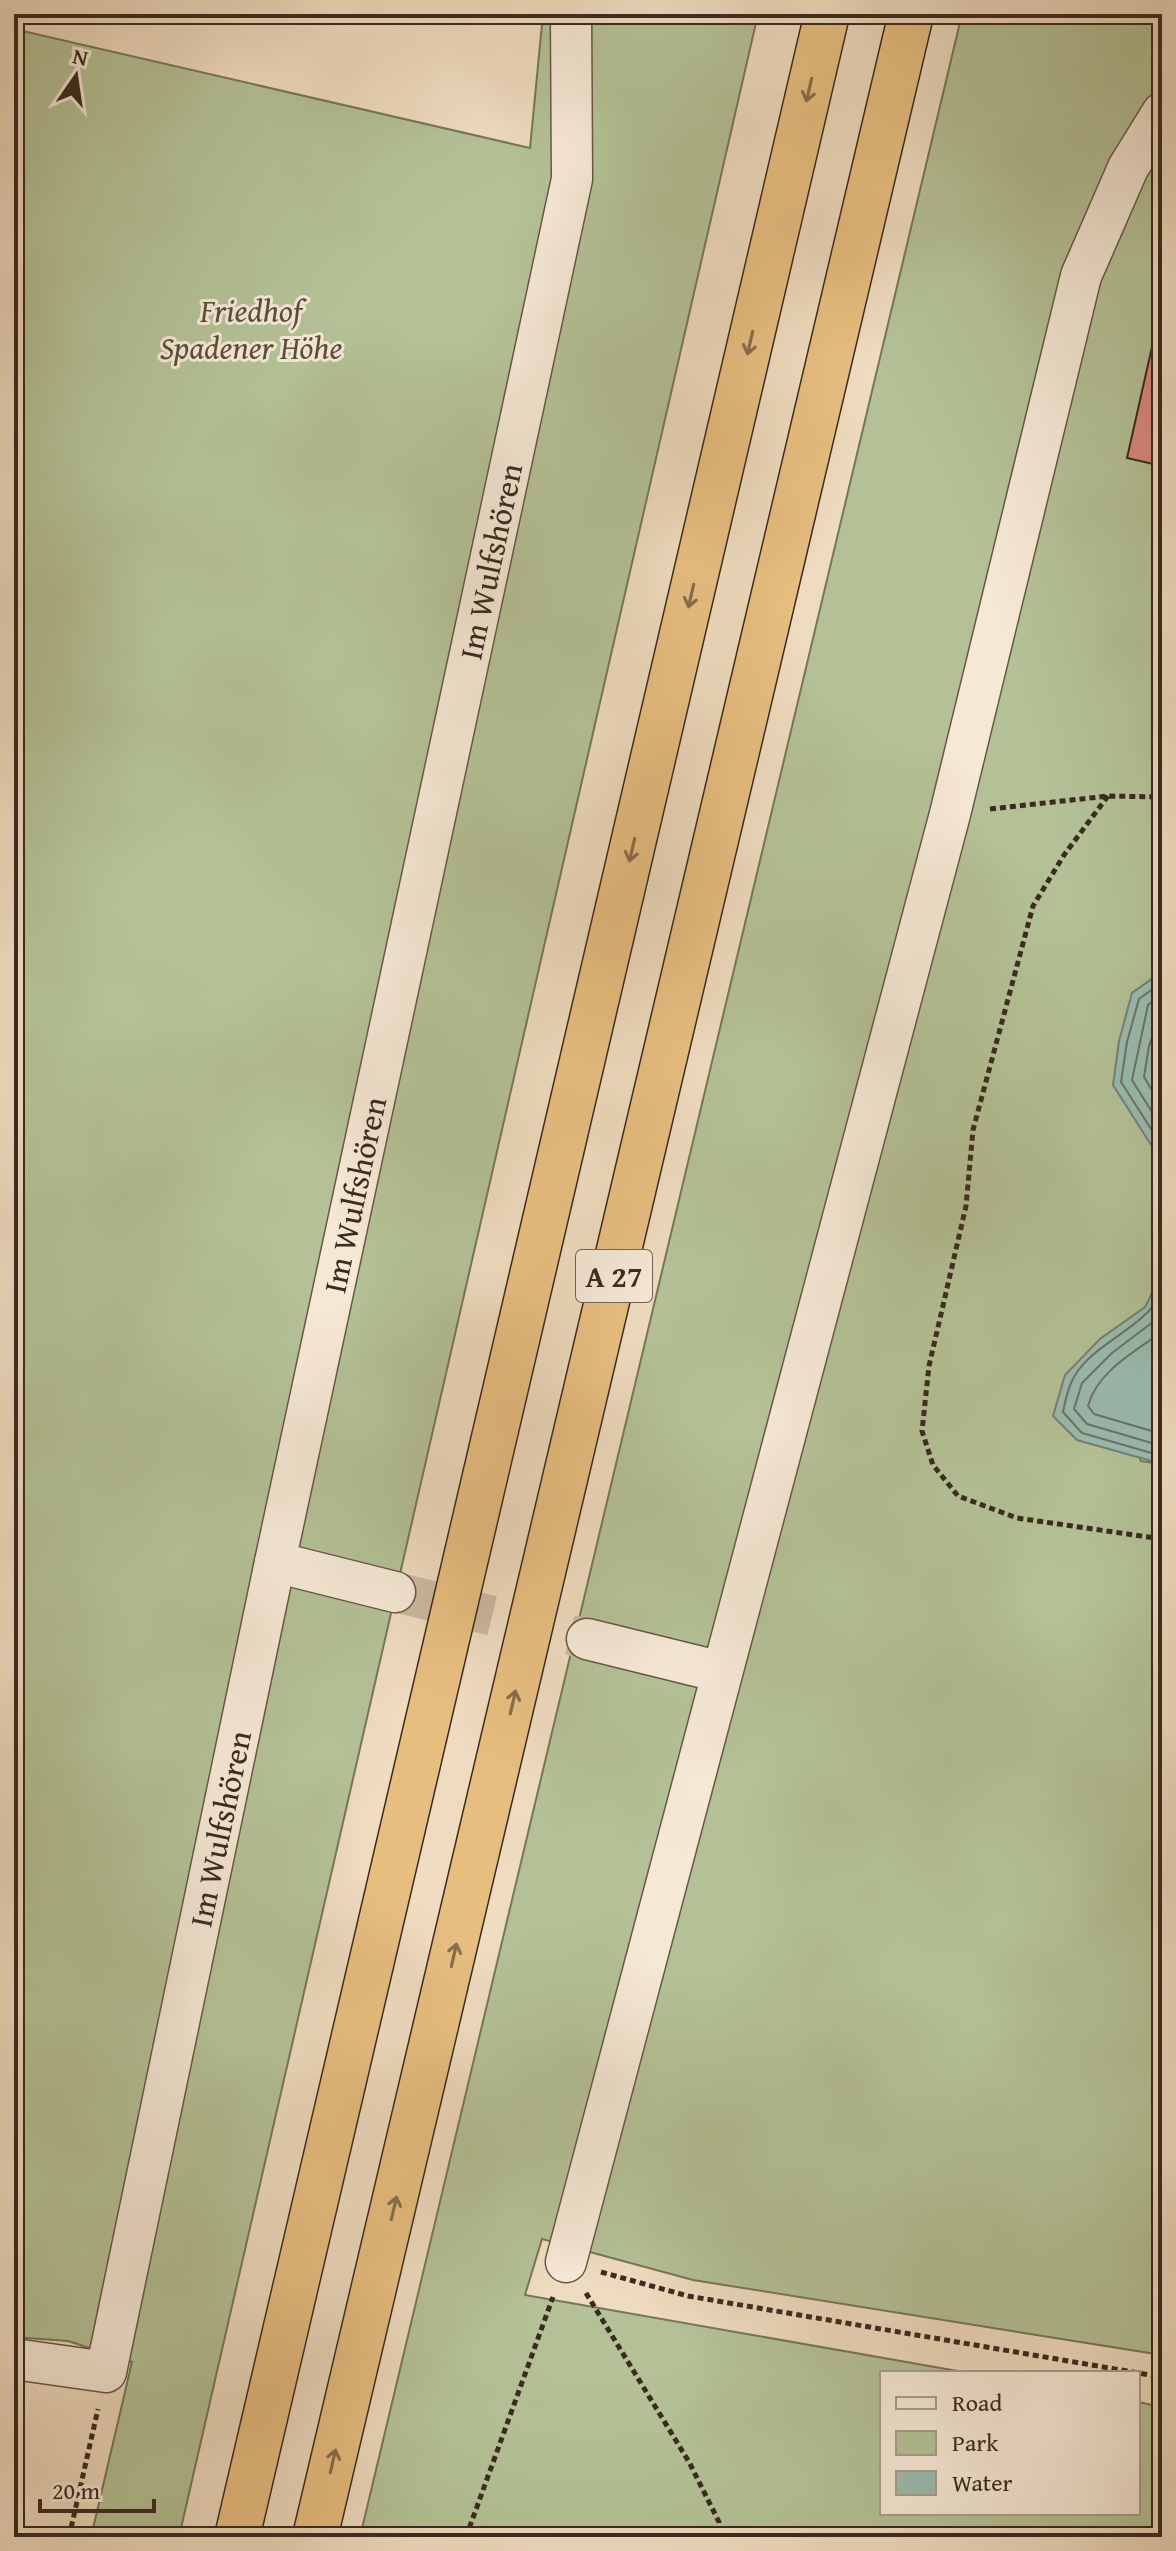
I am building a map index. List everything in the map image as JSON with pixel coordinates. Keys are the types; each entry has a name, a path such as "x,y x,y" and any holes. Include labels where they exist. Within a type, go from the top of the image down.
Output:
{"highway":[{"name":"A 27","path":"237,2537 827,14"},
{"name":"A 27","path":"315,2537 911,14"}],"lane":[{"name":"Im Wulfshören","path":"106,2372 275,1562 572,179 571,14"},
{"path":"566,2262 950,814 1081,276 1128,168 1162,113"},
{"path":"275,1562 395,1592"},
{"path":"587,1639 721,1672"},
{"path":"14,2359 106,2372"}],"path":[{"path":"950,814 1108,796 1162,797"},
{"path":"1108,796 1064,855 1033,906 973,1130 966,1206 929,1366 922,1431 933,1465 958,1496 1017,1518 1162,1539"},
{"path":"14,1138 14,1147"},
{"path":"566,2262 688,2296 1127,2371"},
{"path":"466,2537 566,2262"},
{"path":"566,2262 689,2462 719,2522 721,2537"},
{"path":"69,2537 106,2372"},
{"path":"1140,2373 1162,2377"}],"green space":[{"name":"Friedhof Spadener Höhe","path":"543,14 758,14 179,2537 91,2537 132,2362 68,2341 14,2337 14,29 530,148"},
{"path":"962,14 1162,14 1162,972 1132,993 1155,1156 1158,1245 1155,1281 1146,1307 1100,1339 1141,1461 1162,1464 1162,2355 693,2280 542,2239 525,2295 958,2371 880,2371 880,2515 1140,2515 1140,2402 1162,2407 1162,2537 360,2537"}],"water":[{"path":"1162,972 1162,1162 1113,1085 1119,1041 1132,993"},
{"path":"1162,1275 1162,1464 1077,1440 1053,1416 1065,1375 1100,1339 1145,1307"}],"building":[{"path":"1162,307 1162,466 1127,458"}],"tunnel":[{"path":"395,1592 587,1639"}]}
